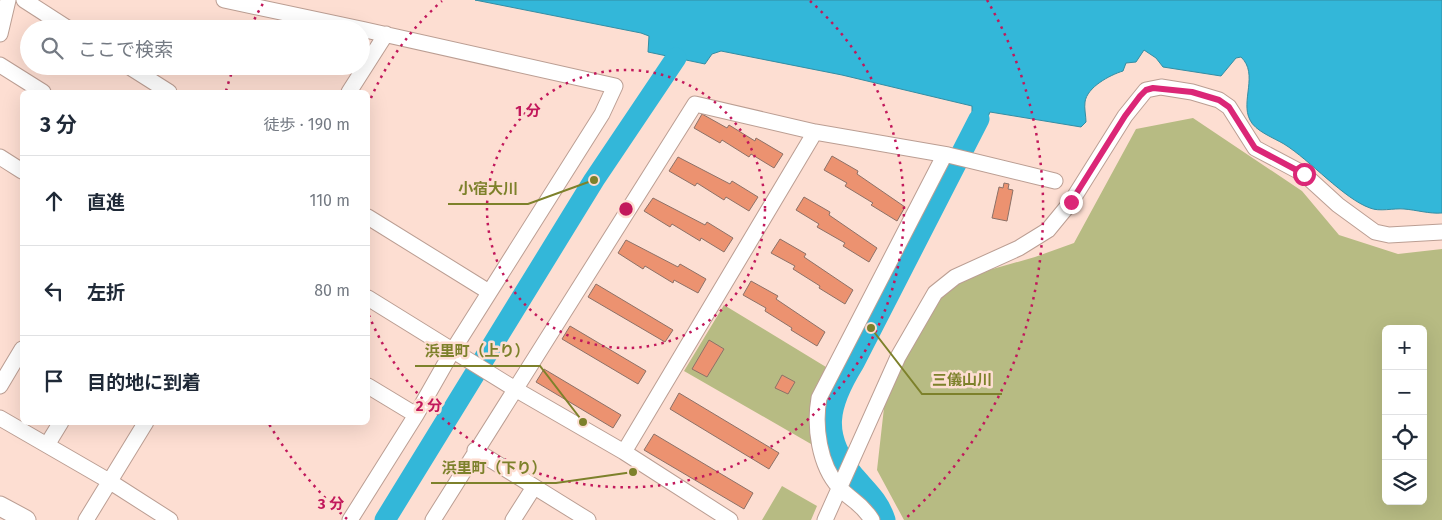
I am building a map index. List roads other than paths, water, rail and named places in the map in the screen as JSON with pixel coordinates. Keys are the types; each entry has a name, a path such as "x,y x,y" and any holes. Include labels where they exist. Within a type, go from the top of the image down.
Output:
{"main road":[{"path":"0,506 26,520"}],"street":[{"path":"0,34 8,0"},
{"path":"24,0 55,20"},
{"path":"224,0 318,20"},
{"path":"350,520 602,114 615,86 370,31"},
{"path":"370,60 386,34"},
{"path":"0,65 40,90"},
{"path":"142,75 166,90"},
{"path":"351,90 361,75"},
{"path":"825,520 898,357 935,293 955,277 1019,248 1048,230 1071,202 1125,116 1146,90 1161,87 1192,92 1219,100 1229,107 1255,148 1304,174 1338,205 1375,232 1389,235 1442,232"},
{"path":"433,520 511,387 695,104 815,132 970,160 1055,181"},
{"path":"624,452 815,132"},
{"path":"872,520 864,506 840,485 827,467 819,442 817,410 819,398 946,155"},
{"path":"0,157 20,170"},
{"path":"370,219 490,292"},
{"path":"370,299 511,387 624,452 730,520"},
{"path":"0,386 20,352"},
{"path":"370,387 416,415"},
{"path":"0,418 170,520"},
{"path":"47,445 59,425"},
{"path":"86,520 144,425"},
{"path":"475,450 588,520"},
{"path":"513,520 534,487"}],"water":[{"path":"475,0 1442,0 1442,213 1370,208 1338,188 1294,151 1256,128 1247,113 1249,71 1241,57 1236,58 1221,76 1163,67 1156,58 1144,50 1136,62 1126,63 1123,71 1112,75 1090,91 1085,102 1086,122 1081,127 990,112 986,121 972,117 972,106 842,75 721,51 712,54 705,64 648,52 649,36 641,33"}],"waterway":[{"path":"385,520 594,180 676,58"},
{"path":"885,520 876,502 843,461 836,447 831,420 834,406 845,378 979,119"}],"place":[{"name":"小宿大川","path":"594,180"},
{"name":"三儀山川","path":"871,328"},
{"name":"浜里町（上り）","path":"583,422"},
{"name":"浜里町（下り）","path":"633,472"}]}
